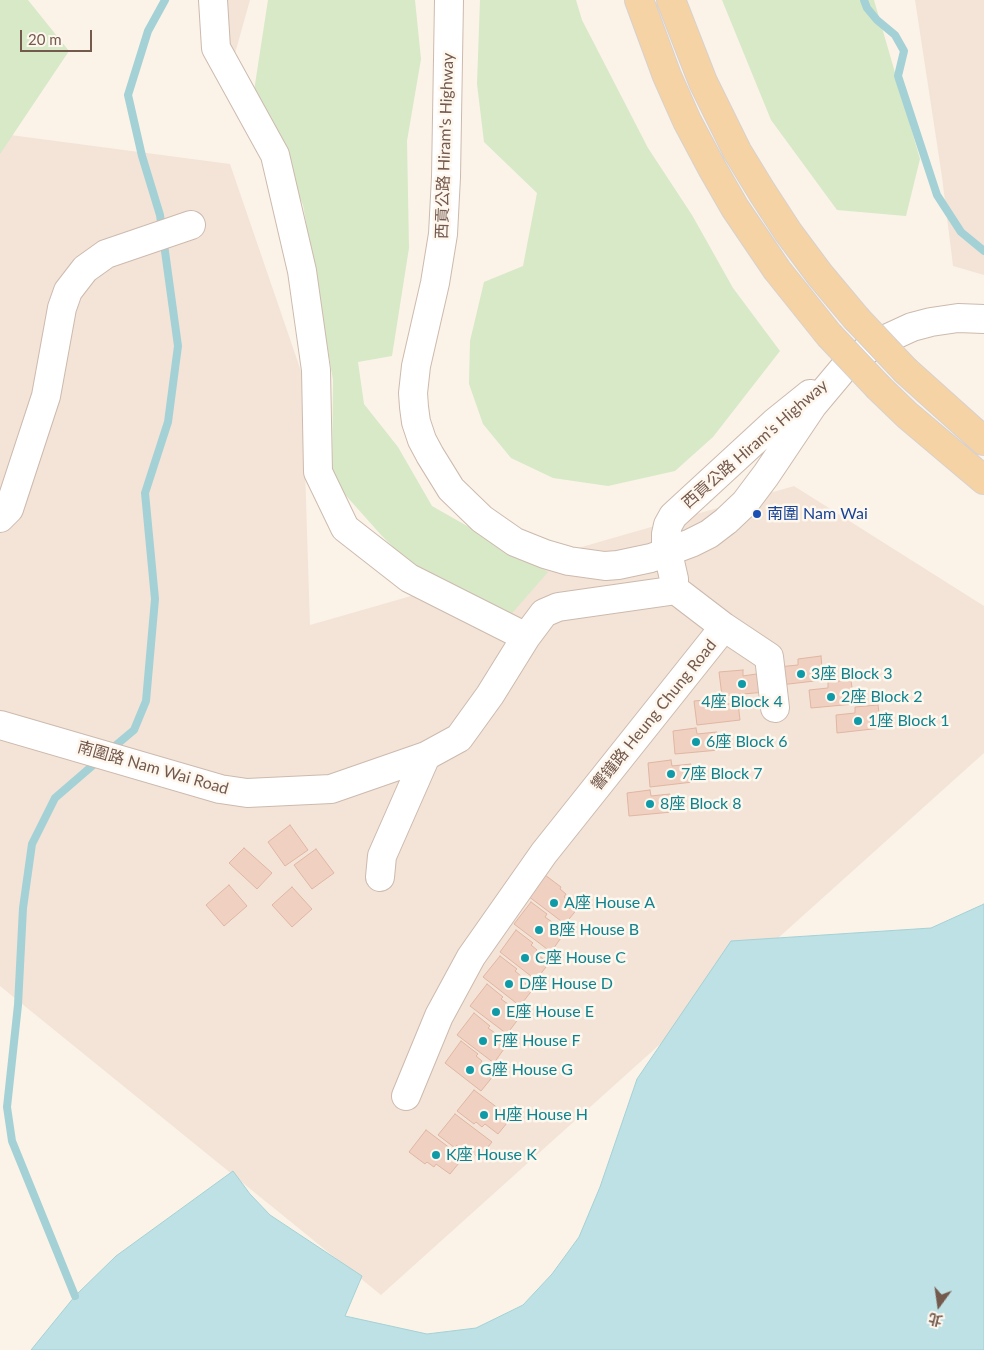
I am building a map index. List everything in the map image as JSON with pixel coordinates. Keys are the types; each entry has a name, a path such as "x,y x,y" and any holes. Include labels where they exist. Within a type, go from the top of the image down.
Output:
{"main road":[{"path":"639,0 667,76 687,121 735,208 778,270 829,335 879,388 907,416 984,480"},
{"path":"671,0 703,82 737,151 788,232 820,275 856,318 906,371 984,441"}],"street":[{"path":"196,0 214,11 216,48 275,155 302,271 316,370 318,472 346,528 409,578 526,637"},
{"name":"西貢公路 Hiram's Highway","path":"449,0 446,177 443,234 435,283 416,366 413,393 416,422 422,440 440,472 465,504 482,519 515,542 569,561 605,566 634,562 668,552 709,534 745,503 813,405 844,368"},
{"path":"0,518 9,509 46,396 62,308 68,290 85,269 106,254 191,225"},
{"name":"西貢公路 Hiram's Highway","path":"668,552 666,534 668,525 681,508 774,423 875,344 912,327 931,322 958,318 984,319"},
{"path":"668,552 673,573 673,588"},
{"name":"南圍路 Nam Wai Road","path":"0,725 220,789 247,793 331,789 426,756 458,738 490,696 526,637 544,613 558,607 667,592 673,588"},
{"name":"響鐘路 Heung Chung Road","path":"406,1096 439,1016 471,957 544,853 724,627 673,588"},
{"path":"724,627 769,657 774,708"},
{"path":"380,877 382,856 426,756"}],"shaded area":[{"path":"216,0 250,0 234,57"},
{"path":"915,0 984,0 984,275 953,266 942,177"},
{"path":"3,134 230,164 302,374 310,625 794,486 984,606 984,753 381,1295 0,986 0,138"}],"green space":[{"path":"0,0 28,0 69,51 0,154"},
{"path":"268,0 415,0 421,59 407,141 409,248 392,356 358,362 364,404 398,447 432,506 548,572 507,619 423,577 382,536 332,480 333,380 303,205 254,91"},
{"path":"480,0 576,0 582,20 648,148 692,215 733,288 780,351 713,437 675,471 608,486 553,478 511,458 483,424 469,384 470,341 484,282 523,266 537,193 484,142 477,84"},
{"path":"722,0 874,0 920,159 906,216 837,210 771,120"}],"water":[{"path":"984,904 984,1350 31,1350 75,1296 116,1256 233,1171 250,1194 270,1215 362,1276 345,1316 427,1334 476,1328 523,1305 552,1274 579,1237 600,1187 637,1079 731,941 931,928"}],"building":[{"name":"3座 Block 3","path":"821,656 823,680 780,685 778,667 798,665 798,659"},
{"name":"4座 Block 4","path":"743,670 743,676 763,673 765,692 722,696 719,672"},
{"name":"2座 Block 2","path":"851,680 854,704 811,708 809,690 828,688 828,682"},
{"path":"718,699 718,705 738,703 740,720 697,725 694,701"},
{"name":"1座 Block 1","path":"878,705 881,728 837,733 836,715 855,713 855,707"},
{"name":"6座 Block 6","path":"696,728 697,734 717,732 719,750 675,754 673,731"},
{"name":"7座 Block 7","path":"671,760 672,766 691,764 693,782 650,787 648,763"},
{"name":"8座 Block 8","path":"650,790 651,796 670,794 672,812 629,816 627,793"},
{"path":"290,825 308,850 285,866 268,842"},
{"path":"244,848 272,873 257,889 229,863"},
{"path":"316,849 334,873 312,889 294,865"},
{"name":"A座 House A","path":"545,875 561,887 560,889 566,894 564,897 578,908 565,924 528,896"},
{"path":"229,885 247,906 224,926 206,905"},
{"path":"292,887 312,909 292,927 272,905"},
{"name":"B座 House B","path":"531,902 547,914 545,917 552,922 549,925 563,935 551,952 514,924"},
{"name":"C座 House C","path":"516,930 533,943 531,945 537,950 535,953 549,963 536,980 500,952"},
{"name":"D座 House D","path":"500,956 517,969 515,971 521,976 519,979 533,989 520,1006 483,977"},
{"name":"E座 House E","path":"487,984 503,997 501,999 508,1004 505,1007 519,1018 507,1034 470,1006"},
{"name":"F座 House F","path":"474,1013 490,1026 488,1028 495,1033 493,1036 506,1046 494,1063 457,1035"},
{"name":"G座 House G","path":"461,1041 478,1054 476,1056 482,1061 480,1064 494,1075 481,1091 445,1063"},
{"name":"H座 House H","path":"474,1090 511,1118 498,1134 485,1124 482,1127 476,1122 474,1124 457,1111"},
{"path":"455,1114 492,1142 479,1158 466,1148 463,1150 457,1145 455,1148 438,1135"},
{"name":"K座 House K","path":"426,1130 463,1158 450,1174 436,1164 434,1167 427,1162 425,1164 409,1152"}],"waterway":[{"path":"109,751 134,730 146,701 155,599 145,493 168,422 178,346 160,215 142,156 128,95 148,31 165,0"},
{"path":"864,0 867,8 877,20 895,35 904,51 898,76 937,195 961,232 984,251"},
{"path":"75,1296 12,1141 7,1107 18,1005 23,908 32,844 55,798 99,760"}],"place":[{"name":"南圍 Nam Wai","path":"757,514"},
{"name":"3座 Block 3","path":"801,674"},
{"name":"4座 Block 4","path":"742,684"},
{"name":"2座 Block 2","path":"831,697"},
{"name":"1座 Block 1","path":"858,721"},
{"name":"6座 Block 6","path":"696,742"},
{"name":"7座 Block 7","path":"671,774"},
{"name":"8座 Block 8","path":"650,804"},
{"name":"A座 House A","path":"554,903"},
{"name":"B座 House B","path":"539,930"},
{"name":"C座 House C","path":"525,958"},
{"name":"D座 House D","path":"509,984"},
{"name":"E座 House E","path":"496,1012"},
{"name":"F座 House F","path":"483,1041"},
{"name":"G座 House G","path":"470,1070"},
{"name":"H座 House H","path":"484,1115"},
{"name":"K座 House K","path":"436,1155"}]}
